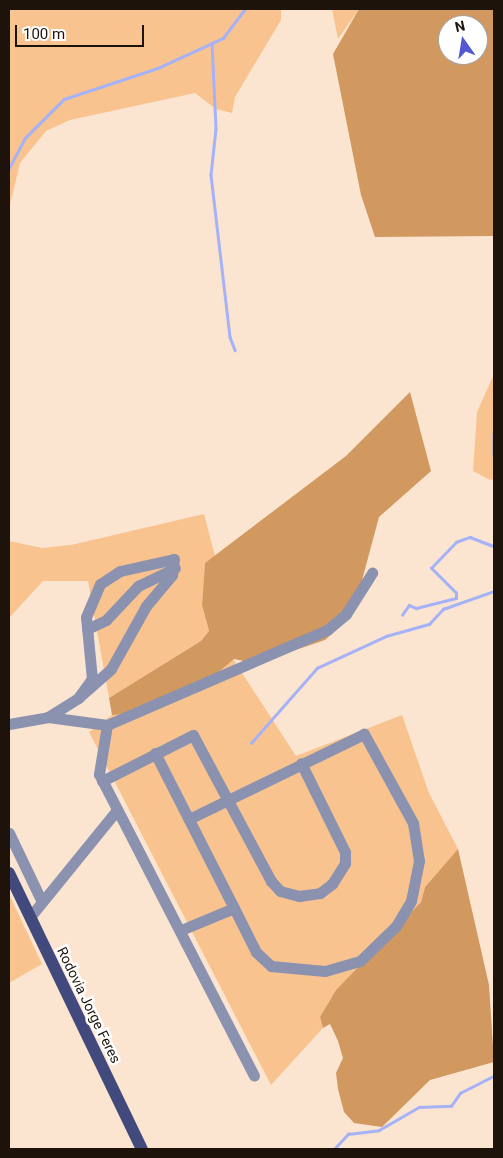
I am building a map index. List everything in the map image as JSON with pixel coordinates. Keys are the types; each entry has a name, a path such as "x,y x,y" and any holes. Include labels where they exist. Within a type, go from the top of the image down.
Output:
{"main road":[{"name":"Rodovia Jorge Feres","path":"9,876 142,1149"}],"street":[{"path":"48,717 78,698 111,669 143,612 175,568 174,559 168,558 104,579 91,599 87,629 93,674 78,698"},
{"path":"87,629 106,620 129,593 175,568"},
{"path":"9,724 48,717 107,725 327,630 346,614 372,574"},
{"path":"107,725 98,765 102,781 181,930 254,1076"},
{"path":"102,781 193,735 280,891 299,896 320,893 341,873 346,852 301,763"},
{"path":"155,753 256,952 271,966 325,971 360,961 375,949 411,901 419,862 413,824 368,736 356,736 189,819"},
{"path":"30,917 117,810"},
{"path":"9,833 42,902"},
{"path":"181,930 234,908"}],"shaded area":[{"path":"9,9 281,9 281,20 235,97 232,113 216,109 195,93 70,120 46,131 20,163 9,209"},
{"path":"332,9 359,9 338,39"},
{"path":"359,9 494,9 494,236 375,237 361,195 333,54"},
{"path":"494,374 494,479 490,480 473,471 477,412"},
{"path":"410,392 431,471 379,517 361,584 336,630 325,640 272,658 253,663 234,659 197,690 130,714 112,715 109,698 201,641 209,631 202,605 205,563 346,456"},
{"path":"204,514 215,556 205,563 202,605 209,631 201,641 109,698 88,581 43,581 9,618 9,541 42,548 71,545"},
{"path":"233,659 296,756 402,715 429,793 458,849 425,887 421,902 336,990 320,1017 323,1028 271,1085 89,732 112,715 130,714 197,690"},
{"path":"458,849 489,985 494,1062 430,1080 382,1127 354,1123 344,1112 338,1089 336,1073 343,1058 338,1041 330,1024 323,1028 320,1017 336,990 421,902 425,887"},
{"path":"9,894 42,964 9,983"}],"waterway":[{"path":"9,168 25,138 64,99 158,68 223,38 245,9"},
{"path":"212,43 216,129 211,175 230,337 235,350"},
{"path":"494,434 494,455"},
{"path":"402,615 409,605 416,608 456,598 456,593 431,568 456,542 470,537 494,546"},
{"path":"251,743 317,668 386,636 429,624 443,609 494,591"},
{"path":"334,1149 348,1134 379,1130 419,1107 451,1106 460,1093 494,1076"}]}
